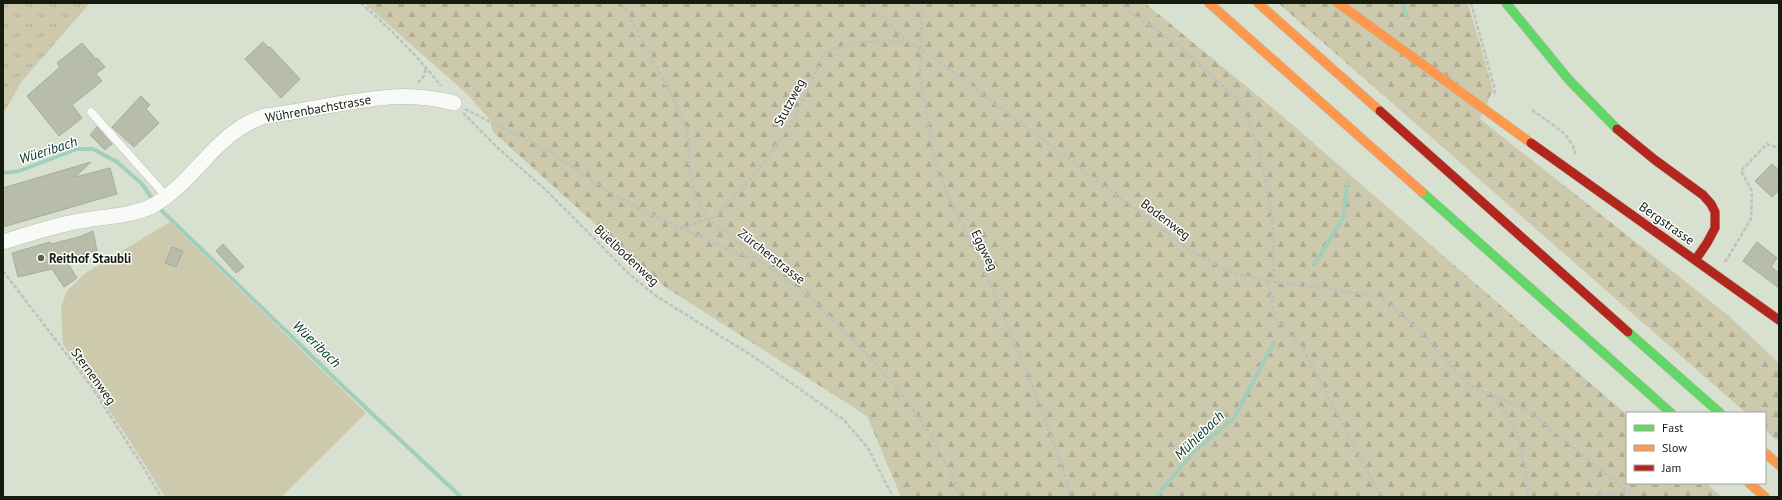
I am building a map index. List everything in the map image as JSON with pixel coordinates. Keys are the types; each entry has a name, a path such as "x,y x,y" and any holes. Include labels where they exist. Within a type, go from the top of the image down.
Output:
{"main road":[{"path":"1209,3 1670,412"},
{"path":"1258,3 1719,412"},
{"name":"Bergstrasse","path":"1338,3 1487,112 1696,259 1713,234 1716,224 1714,210 1710,202 1703,195 1655,160 1609,122 1576,88 1506,3"},
{"path":"1696,259 1779,320"},
{"path":"1766,454 1779,465"},
{"path":"1750,484 1765,497"}],"street":[{"name":"Wührenbachstrasse","path":"3,242 59,225 139,212 166,196 223,140 253,120 265,116 383,96 416,96 436,98 454,103"}],"lane":[{"path":"91,112 166,196"}],"path":[{"name":"Büelbodenweg","path":"361,3 396,35 426,68 454,103 498,149 547,192 629,274 656,296 751,354 844,420 868,448 893,497"},
{"name":"Zürcherstrasse","path":"622,3 666,83 687,130 690,147 689,169 698,202 709,218 757,258 811,298 854,341 898,389 932,437 951,473 960,497"},
{"name":"Bodenweg","path":"868,3 908,41 1188,249 1227,270 1268,281 1339,290 1382,298 1418,329 1467,384 1529,411 1627,493 1634,497"},
{"name":"Eggweg","path":"922,3 922,50 920,77 933,153 939,176 992,288 1030,378 1063,468 1070,497"},
{"path":"1117,3 1176,43 1240,102 1250,124 1263,167 1273,225 1274,282"},
{"path":"1470,3 1494,86 1494,98 1487,112"},
{"name":"Stutzweg","path":"682,228 718,215 757,172 793,121 825,52 854,42 908,41"},
{"path":"454,103 550,152 601,187 640,209 736,252 757,258"},
{"path":"1532,110 1566,136 1574,147 1575,157 1567,169"},
{"path":"1717,275 1751,219 1752,191 1741,171 1768,144 1779,148"},
{"name":"Sternenweg","path":"3,271 91,386 161,497"},
{"path":"1268,281 1275,319 1300,345 1307,356 1381,497"},
{"path":"1493,395 1518,435 1528,484 1527,497"},
{"path":"1569,497 1627,493"}],"green space":[{"path":"3,3 90,3 22,81 3,114"},
{"path":"364,3 1145,3 1280,114 1626,414 1626,484 1707,484 1722,497 901,497 867,416 665,287 492,131 491,121 467,94"},
{"path":"1278,3 1468,3 1493,90 1480,119 1729,316 1779,363 1779,442 1766,431 1766,412 1745,412"},
{"path":"170,222 366,413 281,497 165,497 126,435 63,344 61,307 67,291 84,274"}],"building":[{"path":"263,42 269,48 270,47 300,79 281,98 245,59"},
{"path":"82,43 105,67 96,74 102,81 72,105 82,118 59,136 27,96 60,67 57,63"},
{"path":"141,96 150,105 146,109 159,123 134,147 112,127"},
{"path":"97,127 112,144 105,150 90,135"},
{"path":"91,162 75,177 110,168 117,194 3,227 3,188"},
{"path":"1772,164 1779,170 1779,190 1772,197 1755,181"},
{"path":"93,231 97,251 65,259 77,278 64,287 52,269 18,277 12,253 50,242 51,244 79,237"},
{"path":"1757,242 1777,258 1771,267 1779,273 1779,288 1743,261"},
{"path":"223,244 244,267 236,273 216,251"},
{"path":"172,247 183,251 176,267 165,263"}],"waterway":[{"name":"Mühlebach","path":"1402,3 1408,18"},
{"name":"Wüeribach","path":"3,173 19,171 77,149 93,149 117,162 142,184 153,200"},
{"name":"Mühlebach","path":"1314,265 1343,218 1347,184"},
{"name":"Wüeribach","path":"159,208 349,392 461,497"},
{"name":"Mühlebach","path":"1156,497 1194,451 1234,418 1274,342"}],"traffic: fast":[{"path":"1506,3 1569,80 1617,129"},
{"path":"1422,192 1670,412"},
{"path":"1628,332 1719,412"}],"traffic: slow":[{"path":"1209,3 1422,192"},
{"path":"1258,3 1380,111"},
{"path":"1338,3 1531,143"},
{"path":"1766,454 1779,465"},
{"path":"1750,484 1765,497"}],"traffic: jam":[{"path":"1380,111 1628,332"},
{"path":"1617,129 1655,160 1703,195 1711,204 1715,212 1715,228 1696,259"},
{"path":"1531,143 1779,320"}],"place":[{"name":"Reithof Staubli","path":"41,258"}]}
